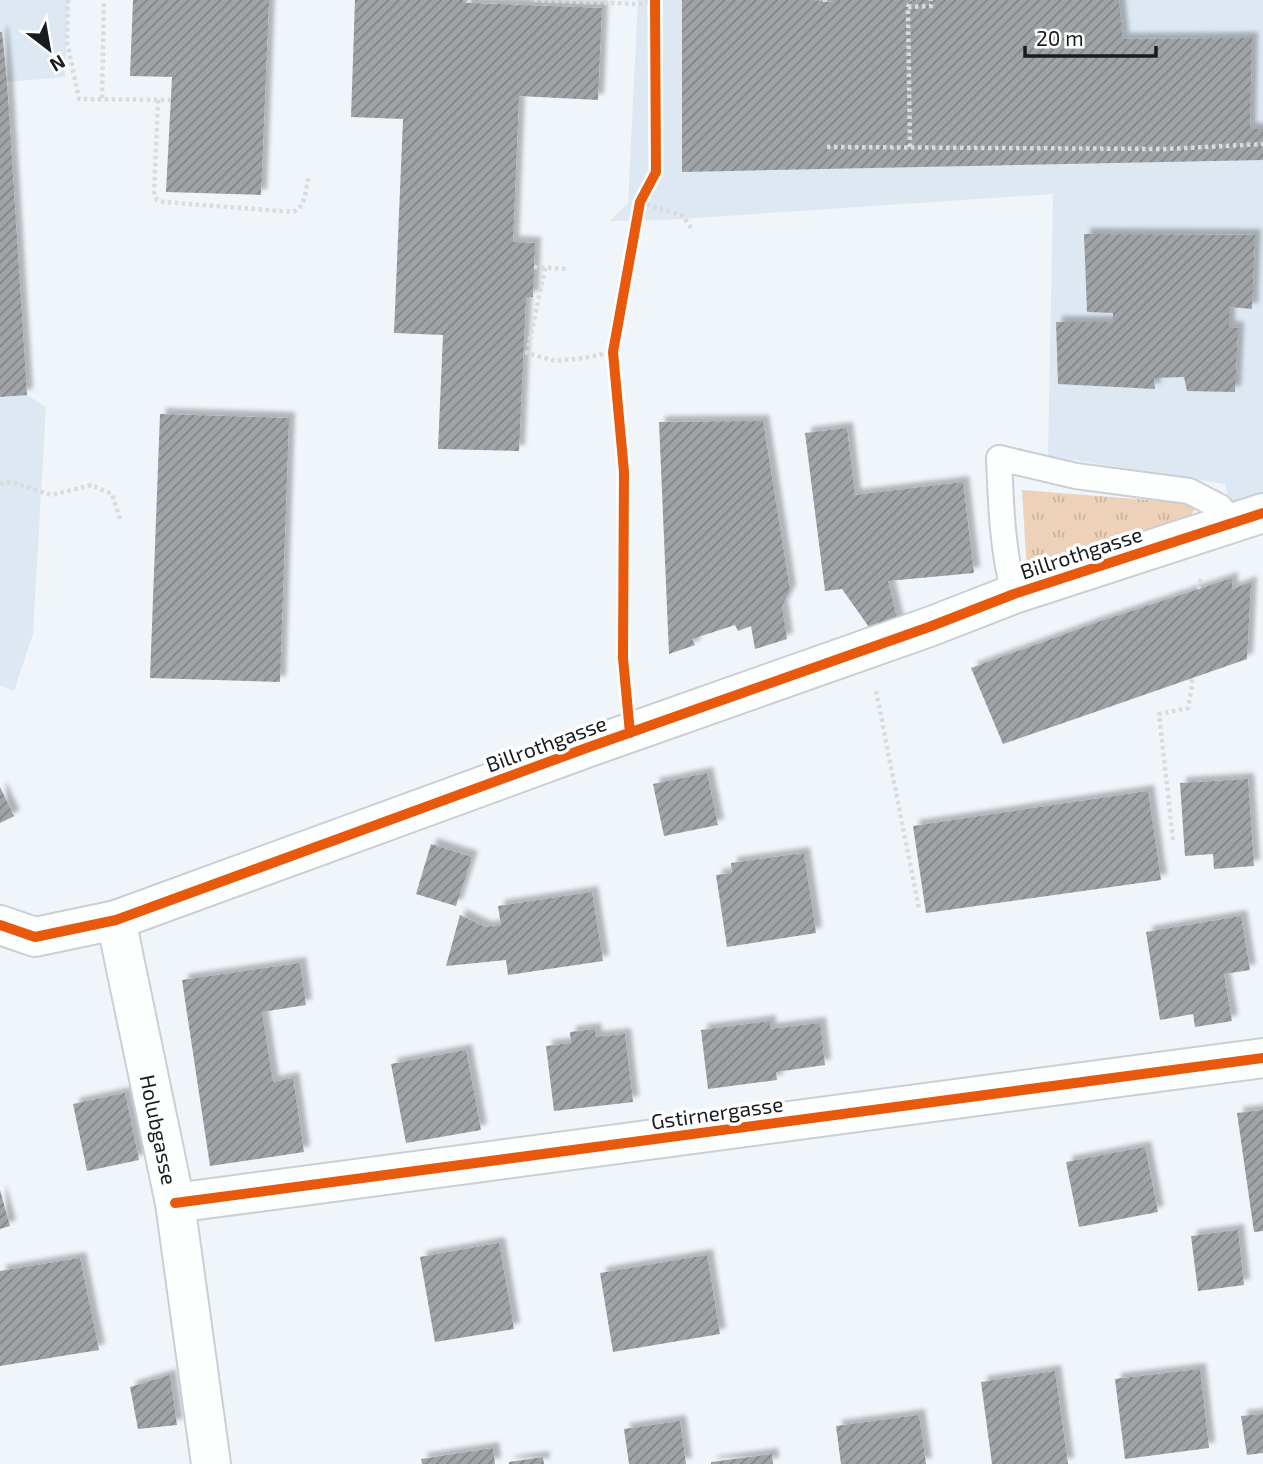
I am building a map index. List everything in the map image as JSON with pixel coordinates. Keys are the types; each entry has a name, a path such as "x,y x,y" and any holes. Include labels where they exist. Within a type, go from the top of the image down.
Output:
{"street":[{"name":"Billrothgasse","path":"0,925 35,937 116,920 592,746 869,649 1014,594 1247,518"},
{"name":"Holubgasse","path":"116,920 175,1203 211,1464"},
{"name":"Gstirnergasse","path":"175,1203 1263,1058"}],"lane":[{"path":"1014,594 1002,523 999,458 1076,476 1189,491 1247,518"}],"path":[{"path":"68,0 66,42 79,99 171,100"},
{"path":"102,98 104,0"},
{"path":"534,0 638,4 655,0 656,13"},
{"path":"910,147 908,7 911,0"},
{"path":"908,7 931,6 931,0"},
{"path":"158,100 154,195 157,200 293,212 300,209 304,202 309,176"},
{"path":"827,147 1166,149 1263,144"},
{"path":"641,202 683,216 693,231"},
{"path":"534,267 568,269"},
{"path":"545,268 527,353 555,361 613,352"},
{"path":"614,366 615,339"},
{"path":"0,484 12,482 52,495 91,485 112,494 120,519"},
{"path":"869,649 919,909"},
{"path":"1173,840 1159,715 1188,708 1192,678"}],"shaded area":[{"path":"0,0 68,0 65,77 7,82 27,395 46,407 33,634 14,691 0,685"},
{"path":"638,0 1263,0 1263,495 1231,507 1225,484 1048,456 1053,194 666,220 610,221 628,203"}],"green space":[{"path":"1022,490 1199,504 1186,521 1027,571"}],"building":[{"path":"133,0 269,0 261,195 166,192 172,77 130,76"},
{"path":"355,0 463,0 469,3 602,8 598,100 519,96 513,242 535,243 533,297 526,297 519,451 438,449 443,335 394,333 403,119 351,117"},
{"path":"682,0 1119,0 1123,39 1252,38 1250,129 1263,129 1263,160 682,172"},
{"path":"0,32 7,82 27,395 0,397"},
{"path":"1084,234 1255,235 1252,309 1229,307 1229,327 1238,328 1235,392 1187,391 1184,377 1154,378 1155,389 1058,384 1056,322 1113,322 1113,313 1087,312"},
{"path":"160,414 289,418 280,682 150,678"},
{"path":"763,421 790,590 782,606 787,639 755,649 751,626 738,631 735,625 692,639 695,645 669,654 659,422"},
{"path":"847,428 855,495 963,482 974,573 888,581 899,626 871,630 842,589 825,591 805,433"},
{"path":"1232,578 1232,589 1251,582 1247,659 1003,744 971,668"},
{"path":"707,773 718,825 664,836 653,784"},
{"path":"1248,779 1254,866 1214,869 1213,854 1185,856 1180,783"},
{"path":"0,787 14,816 0,823"},
{"path":"1148,791 1161,880 926,913 913,826"},
{"path":"431,844 472,857 456,906 416,894"},
{"path":"804,853 816,933 727,947 716,875 732,873 731,863"},
{"path":"592,892 603,961 508,975 506,960 446,966 460,915 485,927 501,925 498,906"},
{"path":"1241,916 1250,970 1224,974 1232,1021 1195,1027 1193,1014 1160,1020 1146,932"},
{"path":"300,963 306,1005 262,1012 273,1082 293,1078 304,1152 210,1166 182,980"},
{"path":"770,1021 770,1029 820,1023 825,1065 776,1072 777,1080 708,1089 701,1030"},
{"path":"595,1029 596,1037 625,1034 633,1102 554,1111 546,1046 571,1043 570,1032"},
{"path":"466,1050 481,1130 406,1143 391,1064"},
{"path":"125,1093 139,1160 87,1171 73,1104"},
{"path":"1263,1110 1263,1231 1254,1232 1237,1113"},
{"path":"1145,1147 1158,1212 1079,1227 1066,1162"},
{"path":"0,1190 10,1226 0,1229"},
{"path":"1238,1230 1244,1285 1198,1291 1191,1236"},
{"path":"499,1243 514,1329 435,1342 420,1257"},
{"path":"707,1255 720,1334 613,1352 600,1273"},
{"path":"80,1258 99,1350 0,1366 0,1271"},
{"path":"1200,1369 1209,1448 1125,1459 1115,1379"},
{"path":"1055,1371 1068,1464 992,1464 981,1382"},
{"path":"170,1375 177,1425 138,1429 130,1387"},
{"path":"1263,1414 1263,1453 1247,1455 1241,1416"},
{"path":"919,1415 926,1464 841,1464 836,1426"},
{"path":"680,1421 686,1464 629,1464 624,1429"},
{"path":"493,1448 495,1464 422,1464 421,1459"},
{"path":"772,1454 773,1464 711,1464 711,1462"},
{"path":"543,1457 544,1464 509,1464 509,1462"}],"cycle path":[{"path":"630,733 623,658 624,472 613,352 640,202 656,172 655,0"},
{"path":"0,925 35,937 116,920 1014,594 1263,513"},
{"path":"175,1203 1263,1058"}]}
